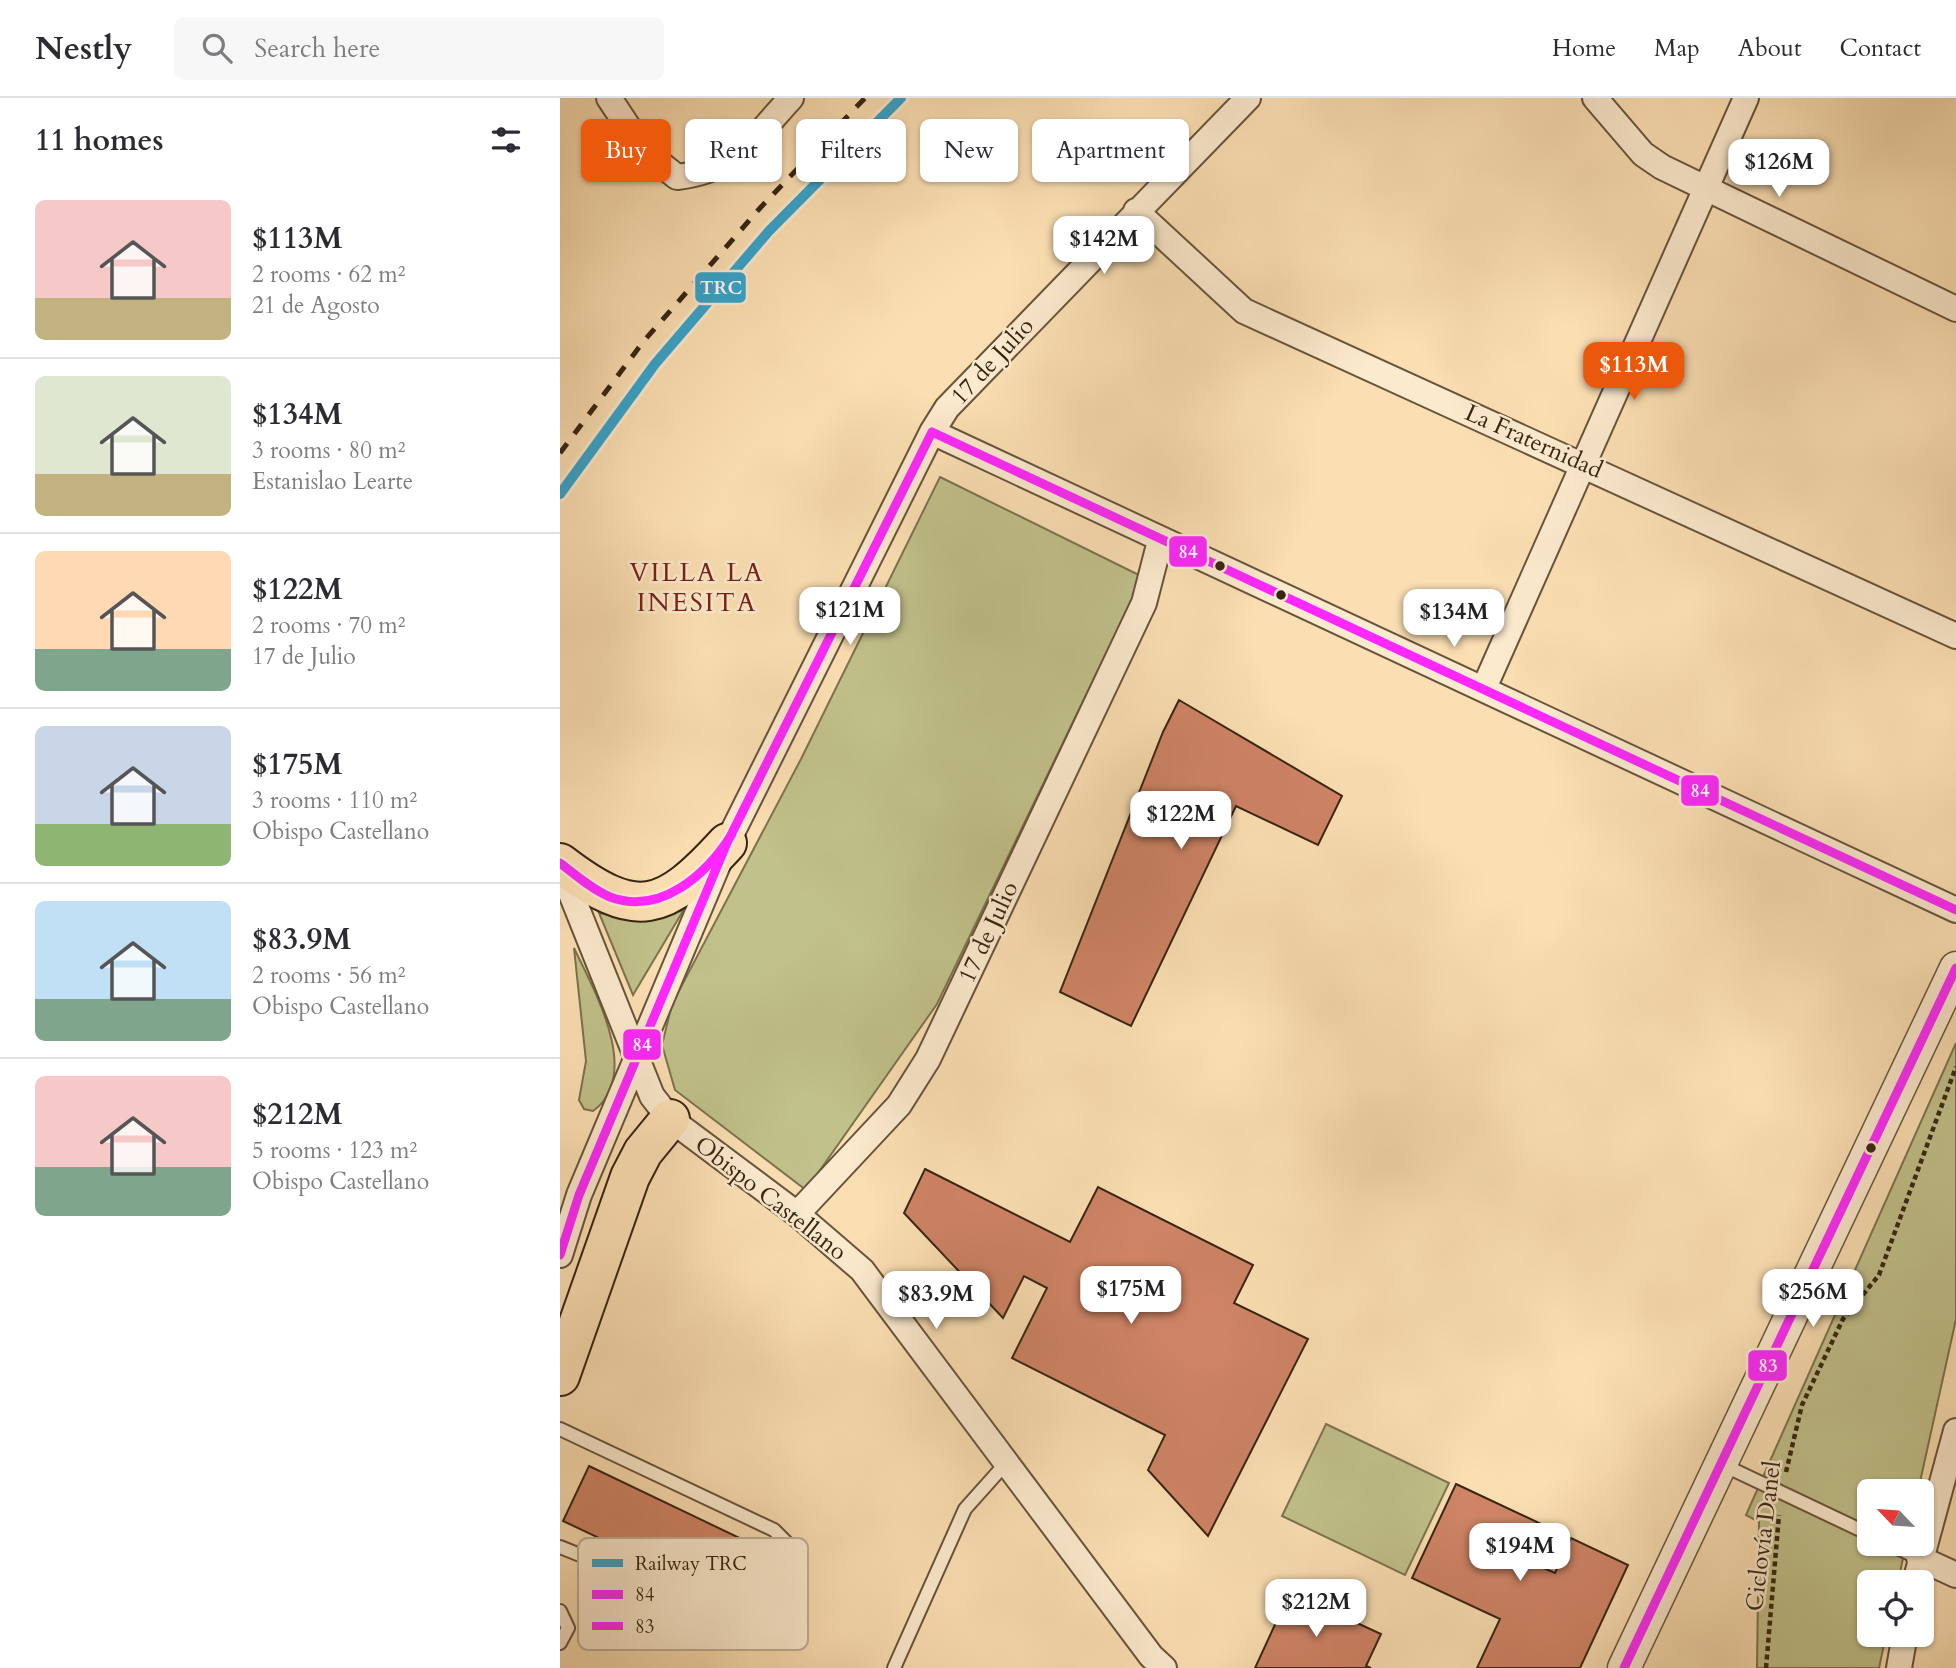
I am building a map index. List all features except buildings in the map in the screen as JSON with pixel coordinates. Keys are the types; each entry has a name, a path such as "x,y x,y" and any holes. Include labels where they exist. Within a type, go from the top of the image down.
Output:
{"main road":[{"path":"560,864 592,888 614,899 637,903 665,897 694,879 727,843"},
{"path":"560,1376 630,1177 643,1152 670,1119"}],"street":[{"path":"609,98 644,151 677,177 704,174 735,159 790,98"},
{"name":"17 de Julio","path":"560,1255 579,1195 727,843 932,432 947,408 1248,98"},
{"path":"1595,98 1643,154 1704,188 1956,309"},
{"path":"1483,688 1746,98"},
{"name":"La Fraternidad","path":"1136,211 1244,310 1956,636"},
{"path":"932,432 1160,541 1483,688 1956,910"},
{"name":"17 de Julio","path":"797,1214 900,1105 928,1059 1144,603 1160,541"},
{"name":"Obispo Castellano","path":"560,864 652,1097 670,1119 797,1214 862,1270 1152,1656 1164,1668"},
{"path":"1623,1668 1956,968"},
{"path":"1917,1570 1956,1431"},
{"path":"1934,1572 1956,1575"},
{"path":"1899,1668 1903,1647"}],"lane":[{"path":"560,1429 774,1530 782,1538"},
{"path":"894,1668 965,1509 1007,1462"},
{"path":"1720,1464 1857,1528"},
{"path":"560,1547 578,1554"},
{"path":"1902,1556 1917,1570"},
{"path":"560,1611 568,1628 560,1643"}],"path":[{"name":"Ciclovía Danel","path":"1766,1668 1781,1492 1801,1405 1843,1319 1879,1275 1956,1067"}],"green space":[{"path":"940,477 1143,577 937,1004 806,1190 675,1090 662,1045 672,1004 801,759"},
{"path":"683,911 633,995 599,913 621,916"},
{"path":"574,948 602,1008 614,1054 614,1076 607,1095 593,1111 584,1109 579,1100 586,1061"},
{"path":"1956,1043 1956,1319 1921,1479 1857,1479 1857,1556 1903,1556 1901,1570 1857,1570 1857,1647 1883,1647 1879,1668 1757,1668 1759,1522 1746,1515"},
{"path":"1326,1424 1449,1483 1405,1575 1282,1516"}],"railway":[{"path":"560,453 643,342 761,207 865,98"}],"rail line":[{"name":"TRC","path":"560,494 655,364 769,231 901,98"}],"transit line":[{"name":"84","path":"932,432 1956,910"},
{"name":"84","path":"560,1255 579,1195 727,843 932,432"},
{"name":"84","path":"560,863 603,894 629,901 647,901 681,888 696,877 732,834"},
{"name":"83","path":"1624,1668 1956,968"}],"district":[{"name":"VILLA LA INESITA","path":"697,587"}]}
